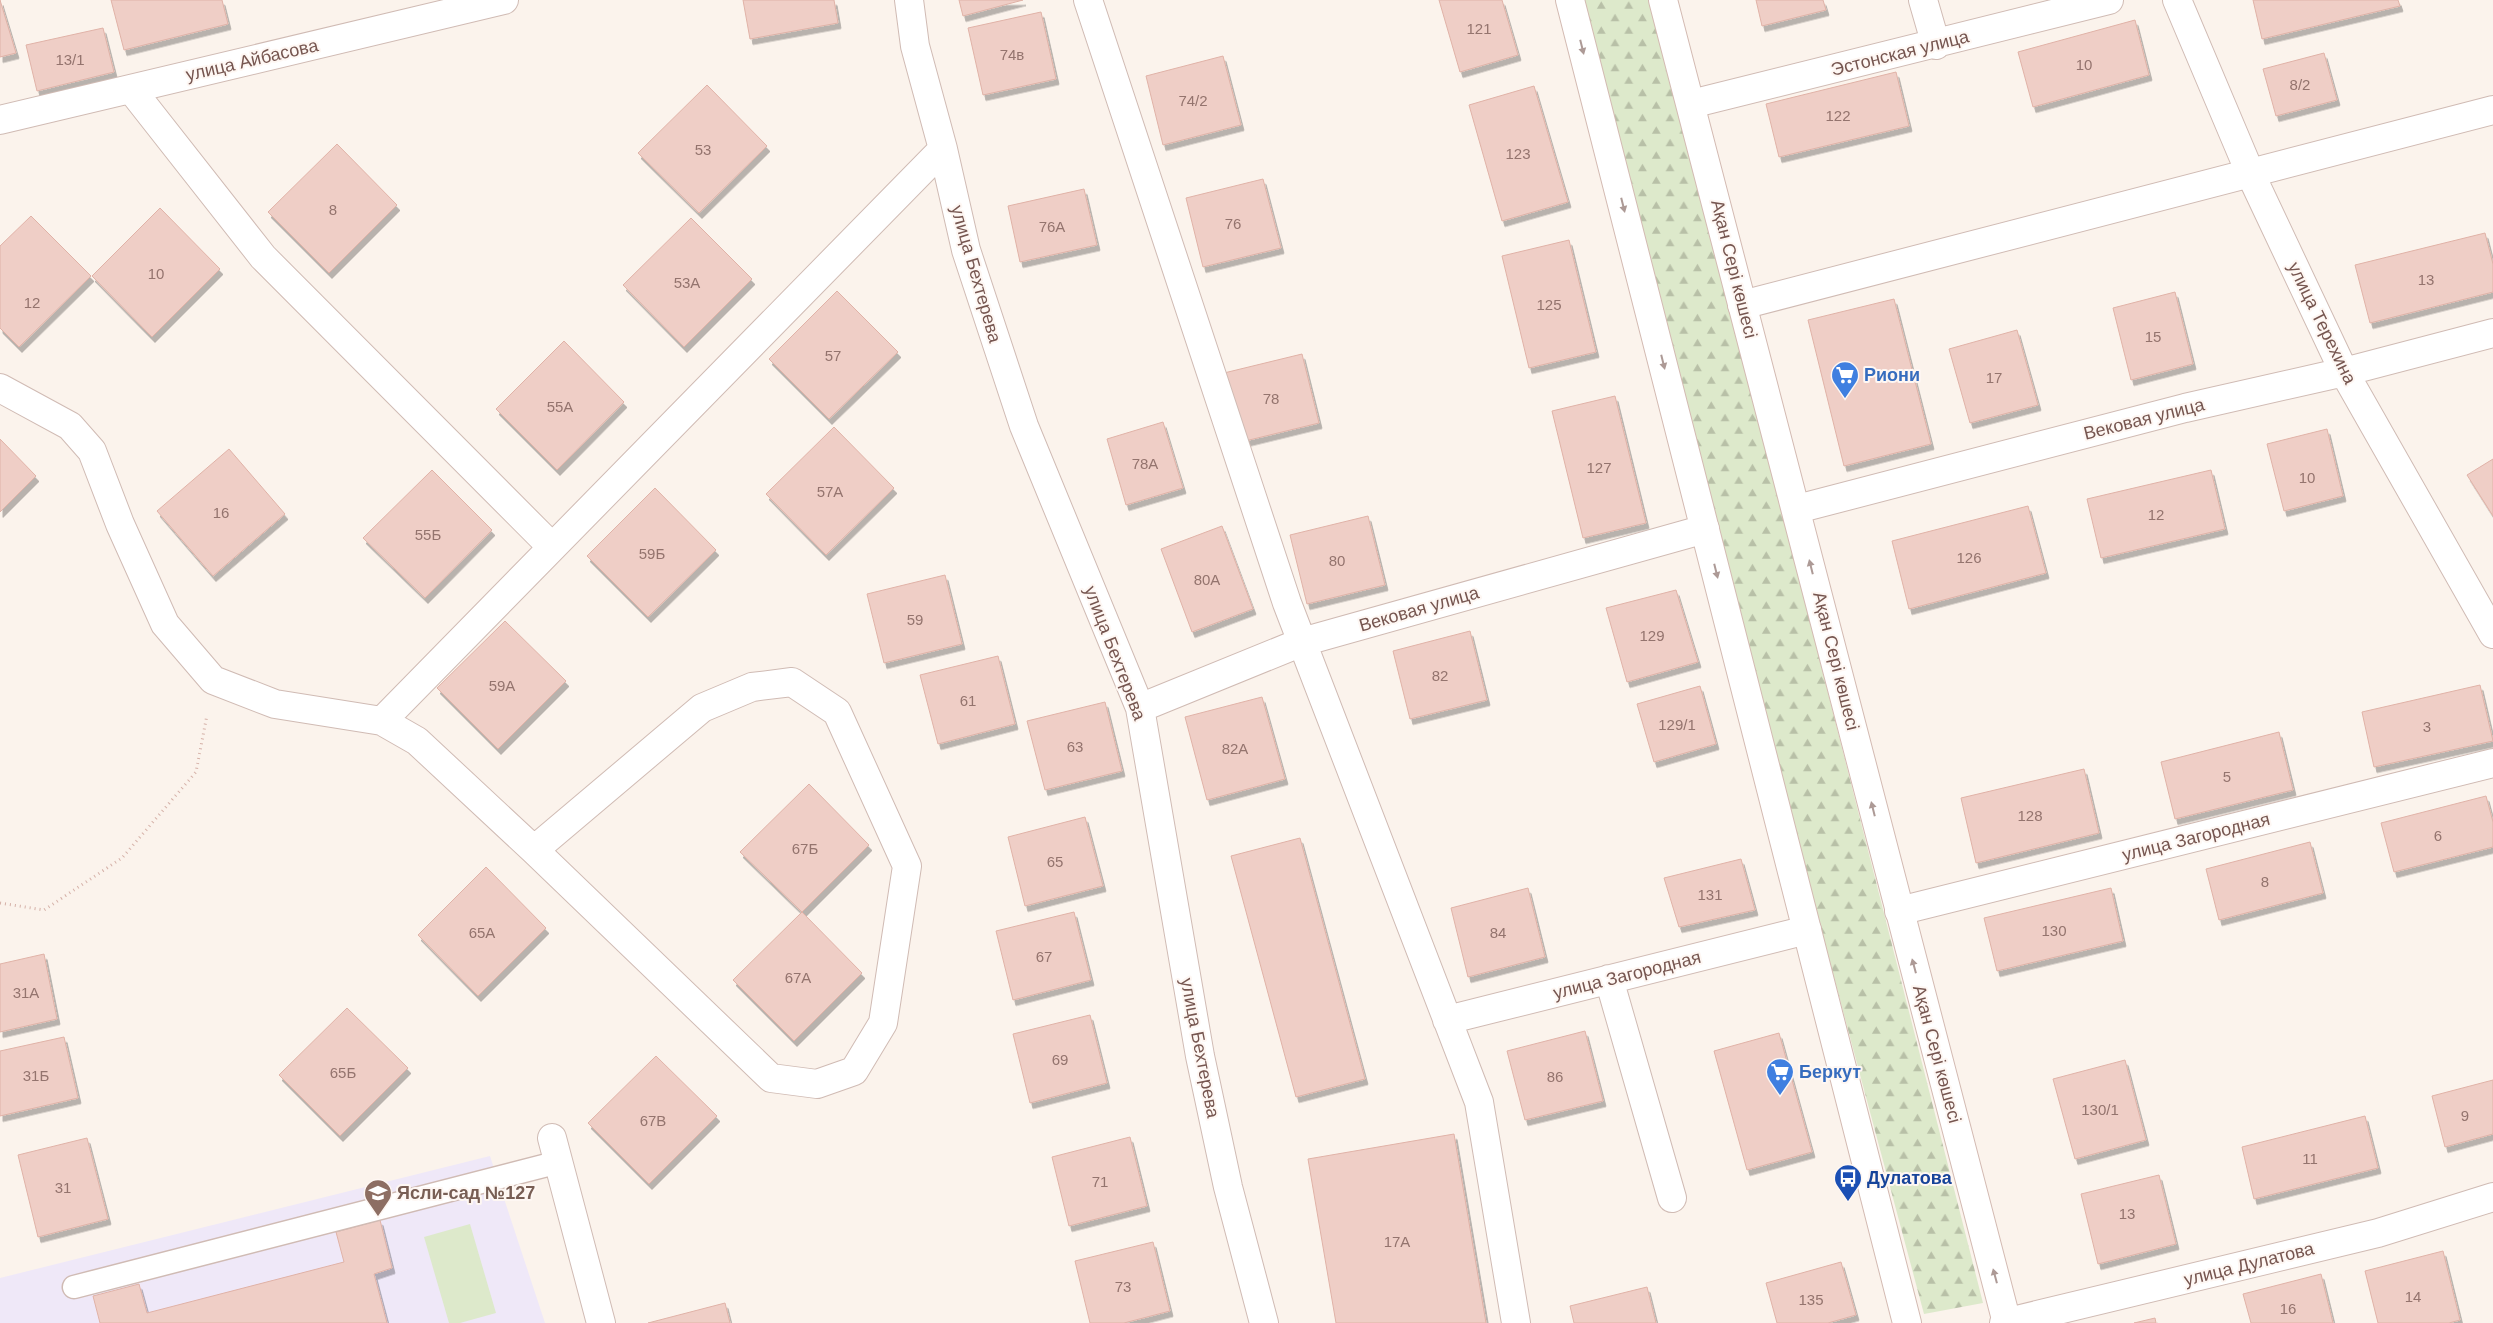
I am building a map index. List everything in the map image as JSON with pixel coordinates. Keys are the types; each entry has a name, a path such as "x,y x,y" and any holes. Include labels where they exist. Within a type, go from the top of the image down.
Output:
{"street":[{"name":"улица Айбасова","path":"0,120 504,0"},
{"name":"улица Бехтерева","path":"909,0 915,46 943,148 966,250 1024,426 1140,708 1200,1056 1228,1187 1264,1323"},
{"path":"1088,0 1177,275 1287,603 1479,1102 1516,1323"},
{"path":"1570,0 1908,1323"},
{"name":"Ақан Сері көшесі","path":"1663,0 2006,1323"},
{"path":"1923,0 1936,45"},
{"name":"Эстонская улица","path":"1691,104 1936,45 2109,0"},
{"name":"улица Терехина","path":"2177,0 2251,174 2344,372 2493,634"},
{"path":"130,89 263,257 552,548"},
{"path":"1742,305 2493,110"},
{"path":"382,721 943,148"},
{"name":"Вековая улица","path":"1796,509 2185,408 2344,372 2493,333"},
{"path":"0,388 70,426 92,451 120,524 165,624 213,680 275,704 382,721 417,741 534,850 771,1078 817,1084 854,1071 884,1023 907,866 837,712 792,682 752,686 702,708 534,850"},
{"name":"Вековая улица","path":"1140,708 1302,642 1705,529"},
{"name":"улица Загородная","path":"1899,911 2493,763"},
{"name":"улица Загородная","path":"1447,1020 1807,930"},
{"path":"1609,979 1672,1198"},
{"path":"556,1150 601,1323"},
{"name":"улица Дулатова","path":"2006,1323 2378,1233 2493,1197"}],"lane":[{"path":"74,1287 556,1150"}],"path":[{"path":"0,903 44,910 122,858 196,772 213,680"}],"shaded area":[{"name":"Ясли-сад №127","path":"490,1156 545,1323 0,1323 0,1278"}],"green space":[{"path":"1582,0 1649,0 1730,307 1983,1303 1924,1314 1820,925"},
{"path":"470,1224 496,1313 460,1323 449,1323 424,1237"}],"building":[{"path":"0,0 16,53 0,57"},
{"path":"111,0 222,0 228,24 124,50"},
{"path":"743,0 834,0 838,23 750,39"},
{"path":"959,0 1023,0 963,16"},
{"path":"1439,0 1502,0 1518,55 1460,72"},
{"path":"1756,0 1823,0 1826,10 1762,26"},
{"path":"2253,0 2398,0 2400,6 2262,39"},
{"path":"1041,12 1056,79 983,95 968,28"},
{"path":"2135,20 2149,75 2033,107 2018,52"},
{"path":"103,28 114,72 37,91 26,45"},
{"path":"2324,53 2337,100 2276,116 2263,69"},
{"path":"1223,56 1241,125 1163,145 1146,76"},
{"path":"1896,72 1909,126 1779,157 1766,104"},
{"path":"707,85 767,146 699,213 638,153"},
{"path":"1534,86 1568,202 1502,221 1469,105"},
{"path":"337,144 397,205 329,273 268,212"},
{"path":"1263,179 1281,248 1203,267 1186,198"},
{"path":"1084,189 1097,245 1020,262 1008,206"},
{"path":"160,208 220,269 152,337 92,276"},
{"path":"31,216 91,276 19,347 0,328 0,246"},
{"path":"691,218 752,279 684,347 623,285"},
{"path":"2485,233 2493,264 2493,292 2370,323 2355,265"},
{"path":"1569,240 1596,352 1529,368 1502,256"},
{"path":"837,291 898,352 829,419 769,359"},
{"path":"2175,292 2193,364 2131,380 2113,308"},
{"path":"1894,299 1931,444 1844,466 1808,320"},
{"path":"2017,330 2038,405 1970,423 1949,349"},
{"path":"564,341 624,402 557,470 496,409"},
{"path":"1302,354 1319,423 1241,442 1224,373"},
{"path":"1615,396 1646,523 1583,538 1552,411"},
{"path":"1163,422 1183,488 1126,505 1107,439"},
{"path":"834,427 894,488 826,555 766,494"},
{"path":"2327,429 2343,496 2284,511 2267,444"},
{"path":"0,439 36,476 0,512"},
{"path":"229,449 285,514 213,576 157,511"},
{"path":"2493,459 2493,516 2467,475"},
{"path":"432,470 492,530 425,598 363,538"},
{"path":"2211,470 2225,529 2101,558 2087,499"},
{"path":"655,488 716,550 648,617 587,556"},
{"path":"2028,506 2046,573 1909,609 1892,541"},
{"path":"1368,516 1385,585 1307,604 1290,535"},
{"path":"1222,526 1253,609 1192,632 1161,549"},
{"path":"945,575 962,644 884,663 867,594"},
{"path":"1676,590 1698,662 1627,682 1606,608"},
{"path":"505,621 566,681 498,749 437,688"},
{"path":"1470,631 1487,700 1410,719 1393,651"},
{"path":"998,656 1015,724 938,744 920,675"},
{"path":"2480,685 2493,741 2374,767 2362,712"},
{"path":"1700,686 1716,744 1654,762 1637,704"},
{"path":"1262,697 1285,779 1207,800 1185,717"},
{"path":"1105,702 1122,771 1045,790 1027,721"},
{"path":"2279,732 2293,790 2175,819 2161,762"},
{"path":"2084,769 2099,833 1976,863 1961,798"},
{"path":"809,784 869,845 802,912 740,852"},
{"path":"2486,796 2493,822 2493,847 2394,872 2381,823"},
{"path":"1085,817 1103,886 1025,906 1008,837"},
{"path":"1300,838 1365,1079 1296,1097 1231,856"},
{"path":"2310,842 2323,893 2219,920 2206,869"},
{"path":"1741,859 1755,910 1679,927 1664,878"},
{"path":"486,867 546,928 478,996 418,935"},
{"path":"1528,888 1545,957 1468,977 1451,908"},
{"path":"2111,888 2123,941 1997,971 1984,918"},
{"path":"802,912 862,973 794,1041 733,980"},
{"path":"1074,912 1091,980 1013,1000 996,931"},
{"path":"44,954 57,1019 0,1032 0,964"},
{"path":"347,1008 408,1068 340,1136 279,1075"},
{"path":"1090,1015 1107,1083 1030,1103 1013,1034"},
{"path":"1585,1031 1603,1101 1525,1120 1507,1051"},
{"path":"1779,1033 1812,1152 1747,1170 1714,1051"},
{"path":"64,1037 78,1098 0,1116 0,1051"},
{"path":"656,1056 717,1116 649,1184 588,1123"},
{"path":"2125,1060 2146,1140 2075,1159 2053,1079"},
{"path":"2493,1080 2493,1134 2445,1147 2432,1096"},
{"path":"2365,1116 2378,1168 2254,1199 2242,1147"},
{"path":"1454,1134 1486,1323 1336,1323 1308,1159"},
{"path":"1130,1137 1147,1206 1069,1226 1052,1157"},
{"path":"87,1138 108,1219 38,1237 18,1155"},
{"path":"2159,1175 2176,1244 2098,1264 2081,1194"},
{"path":"380,1220 392,1268 374,1274 387,1323 100,1323 93,1296 139,1284 147,1313 344,1262 336,1232"},
{"path":"1153,1242 1170,1311 1124,1323 1090,1323 1075,1261"},
{"path":"2443,1251 2460,1320 2449,1323 2378,1323 2365,1271"},
{"path":"1841,1262 1856,1315 1828,1323 1777,1323 1766,1283"},
{"path":"2321,1274 2333,1323 2251,1323 2243,1294"},
{"path":"1647,1287 1656,1323 1574,1323 1570,1306"},
{"path":"725,1303 730,1323 648,1323"},
{"path":"2155,1318 2156,1323 2134,1323"}],"place":[{"name":"Риони","path":"1845,399"},
{"name":"Беркут","path":"1780,1096"},
{"name":"Дулатова","path":"1848,1202"},
{"name":"Ясли-сад №127","path":"378,1217"}]}
